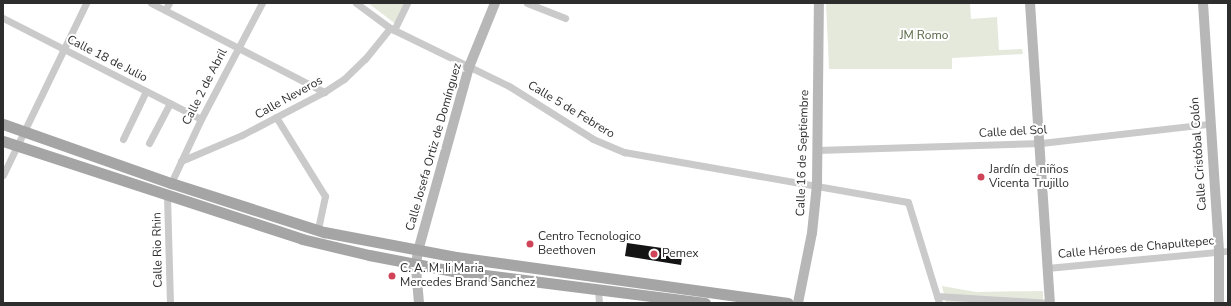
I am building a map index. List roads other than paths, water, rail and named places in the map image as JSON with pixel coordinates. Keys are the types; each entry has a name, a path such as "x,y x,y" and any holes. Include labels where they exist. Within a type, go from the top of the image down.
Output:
{"main road":[{"name":"Calle 16 de Septiembre","path":"798,303 812,233 817,185 819,3"},
{"path":"1030,3 1041,143 1050,303"},
{"name":"Calle Cristóbal Colón","path":"1203,3 1209,124 1224,251 1219,303"},
{"name":"Calle Josefa Ortiz de Domínguez","path":"419,303 416,265 418,251 469,67 494,4"},
{"path":"3,124 171,183 318,230 418,251 788,303"},
{"path":"3,141 302,239 416,265 705,303"}],"street":[{"path":"3,175 19,146 63,48 86,3"},
{"path":"151,3 324,92"},
{"path":"165,10 169,3"},
{"name":"Calle 2 de Abril","path":"171,183 201,118 262,3"},
{"name":"Calle 5 de Febrero","path":"356,3 392,29 509,86 593,139 624,152 728,172 817,185 908,202 938,300"},
{"name":"Calle Neveros","path":"181,161 276,118 324,92 344,79 365,59 392,29 408,3"},
{"path":"527,3 565,18"},
{"name":"Calle 18 de Julio","path":"3,18 201,118"},
{"path":"123,139 146,91"},
{"path":"149,143 170,103"},
{"path":"276,118 325,196 318,230"},
{"name":"Calle del Sol","path":"817,150 1041,143 1209,124"},
{"name":"Calle Rio Rhin","path":"167,196 170,303"},
{"name":"Calle Héroes de Chapultepec","path":"1047,268 1224,251"},
{"path":"598,289 600,303"},
{"path":"938,300 1050,303"}],"place":[{"name":"Jardín de niños Vicenta Trujillo","path":"981,177"},
{"name":"Centro Tecnologico Beethoven","path":"530,244"},
{"name":"Pemex","path":"654,254"},
{"name":"C. A. M. Ii Maria Mercedes Brand Sanchez","path":"392,276"}],"park label":[{"name":"JM Romo","path":"924,36"}]}
